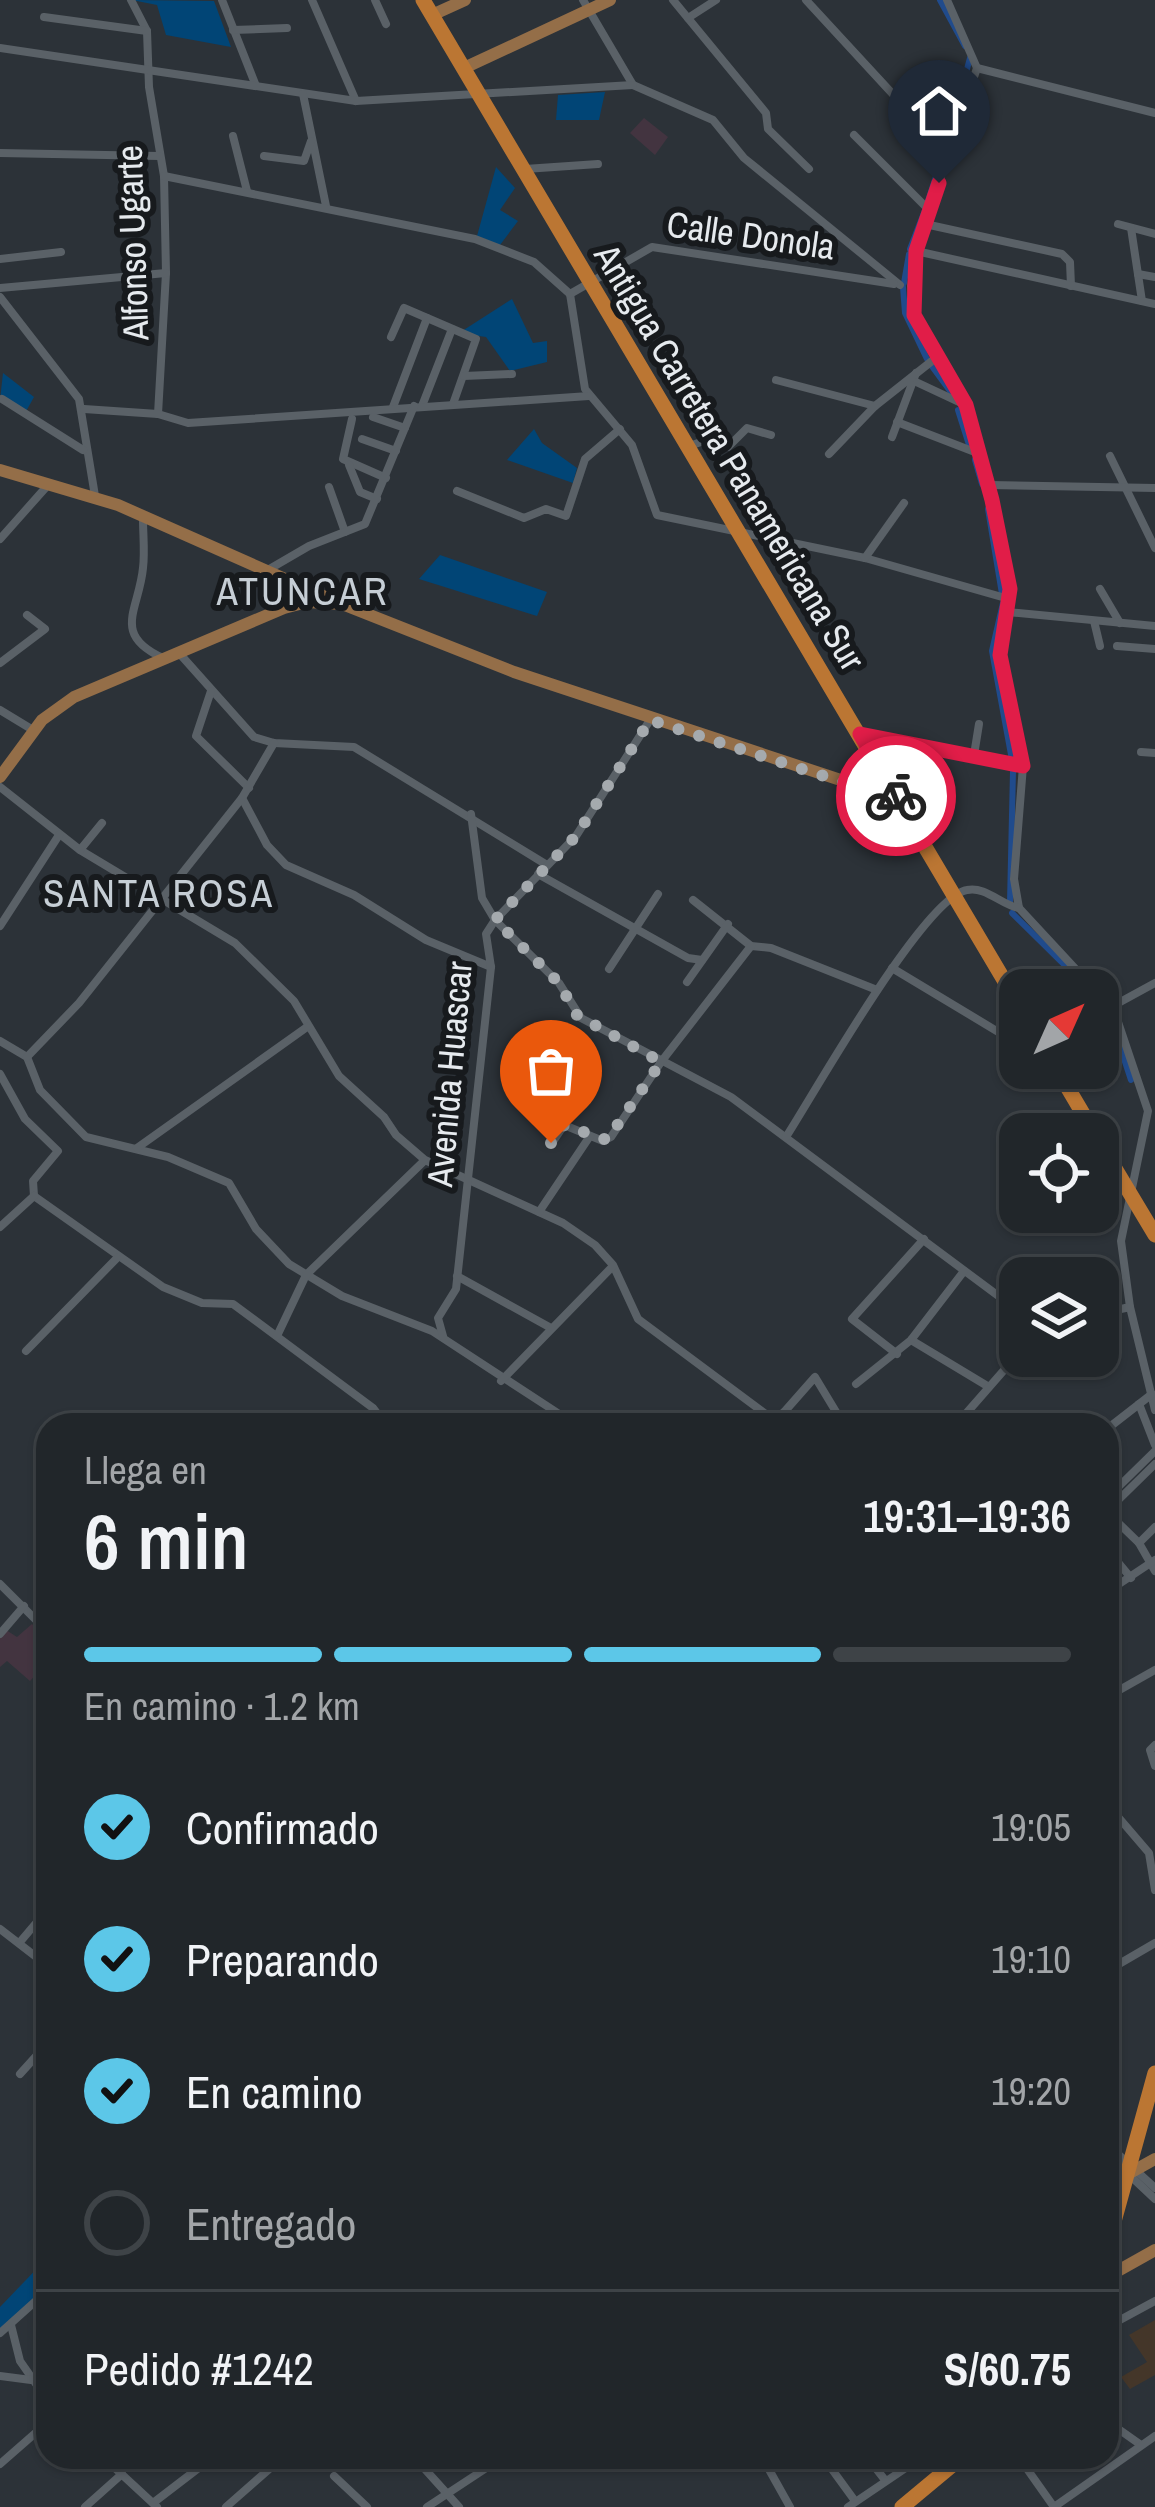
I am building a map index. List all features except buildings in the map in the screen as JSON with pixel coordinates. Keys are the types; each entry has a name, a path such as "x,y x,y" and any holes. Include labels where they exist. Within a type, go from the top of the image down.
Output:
{"highway":[{"name":"Antigua Carretera Panamericana Sur","path":"427,7 999,971"},
{"path":"1119,1175 1155,1235"},
{"path":"1119,2208 1155,2073"},
{"path":"902,2507 948,2469"}],"main road":[{"path":"427,7 465,0"},
{"path":"464,68 585,5 610,0"},
{"path":"5,471 95,496 263,573 302,596 342,604 650,720 898,800"},
{"path":"0,777 33,730 74,697 302,596"},
{"path":"1131,2170 1155,2159"},
{"path":"1119,2271 1155,2250"}],"street":[{"path":"131,0 147,31"},
{"path":"222,0 257,88"},
{"path":"312,0 356,101"},
{"path":"375,0 386,24"},
{"path":"673,0 766,113 771,133 809,169"},
{"path":"688,18 716,0"},
{"path":"806,0 949,155"},
{"path":"947,0 977,68 906,286 914,315 966,405 988,485 1009,599 1000,655 1023,766 1014,879 1019,908"},
{"path":"585,5 633,85"},
{"path":"44,17 147,31"},
{"path":"233,30 287,28"},
{"name":"Alfonso Ugarte","path":"147,31 164,176 166,273 158,414"},
{"path":"0,48 356,101 633,85 713,120 744,158 906,286"},
{"path":"977,68 1155,113"},
{"path":"303,94 326,206"},
{"path":"854,135 930,211"},
{"path":"233,136 247,191"},
{"path":"264,156 304,161 312,140"},
{"path":"0,153 159,156"},
{"path":"524,169 598,164"},
{"path":"164,176 326,206 500,247 534,262 570,294 578,321 582,382 632,445 657,515 865,558 1009,599"},
{"path":"925,224 1066,256 1071,286"},
{"path":"1118,224 1155,234"},
{"path":"1131,228 1142,301"},
{"name":"Calle Donola","path":"570,294 593,285 646,249 658,247 906,286"},
{"path":"916,251 1155,304"},
{"path":"0,259 61,252"},
{"path":"0,288 166,273"},
{"path":"1138,274 1155,277"},
{"path":"0,297 69,382 84,409 85,451 95,496"},
{"path":"391,337 402,308 477,340 453,404"},
{"path":"393,407 427,318"},
{"path":"263,573 365,524 452,328"},
{"path":"829,454 875,406 937,357"},
{"path":"464,376 512,374"},
{"path":"915,377 966,405"},
{"path":"892,437 915,377"},
{"path":"776,380 875,406"},
{"path":"84,409 158,414 188,424 590,396"},
{"path":"2,399 85,451"},
{"path":"373,417 405,428"},
{"path":"352,419 343,456 360,491 377,499"},
{"path":"897,422 980,454"},
{"path":"689,446 704,441 728,447 747,428 771,435"},
{"path":"458,491 527,518 546,508 566,516 585,459 620,430"},
{"path":"362,439 396,451"},
{"path":"1110,456 1155,548"},
{"path":"349,464 386,478"},
{"path":"0,539 49,484"},
{"path":"988,485 1155,488"},
{"path":"329,487 344,532"},
{"path":"865,558 904,503"},
{"path":"143,519 143,571 132,631 137,644 163,658"},
{"path":"1100,589 1120,623"},
{"path":"1007,612 1155,626"},
{"path":"0,663 45,629 27,615"},
{"path":"1094,622 1100,646"},
{"path":"1117,646 1155,649"},
{"path":"178,652 254,737 274,743 354,747 471,814 547,865"},
{"path":"212,690 196,736 249,788"},
{"path":"0,710 33,730"},
{"path":"650,720 596,808 495,920 559,983 577,1015 731,1097 999,1297"},
{"path":"974,755 979,724"},
{"path":"860,734 1023,766"},
{"path":"27,1057 79,1004 242,798 274,743"},
{"path":"1141,752 1155,753"},
{"path":"0,787 80,850 235,943 294,1001 338,1076 424,1160 471,1186 539,1212 595,1245 614,1265 638,1319 776,1413"},
{"path":"242,798 267,844 286,865 354,895 426,940 491,967"},
{"name":"Avenida Huascar","path":"444,1339 440,1311 456,1288 471,1186 491,967 487,934 495,920 484,906 471,814"},
{"path":"80,850 102,823"},
{"path":"0,926 58,835"},
{"path":"538,874 688,958 702,959"},
{"path":"786,1137 892,968 955,896 976,890 1019,908 1076,969"},
{"path":"609,969 658,894"},
{"path":"693,900 751,946 770,948 877,990"},
{"path":"687,982 728,924"},
{"path":"551,1143 564,1125 603,1141 611,1137 661,1062 751,946"},
{"path":"892,968 999,1032"},
{"path":"1119,1003 1155,983"},
{"path":"136,1149 307,1027"},
{"path":"1119,1027 1152,1109 1120,1241 1155,1410"},
{"path":"0,1041 27,1057 40,1090 71,1126 108,1145 136,1149 229,1183 256,1229 306,1275 444,1339 556,1413"},
{"path":"0,1074 25,1119 58,1151 33,1181 34,1196 163,1288 202,1303 232,1304 377,1413"},
{"path":"539,1212 590,1136"},
{"path":"277,1336 306,1275 424,1160"},
{"path":"0,1227 34,1196"},
{"path":"897,1354 852,1319 923,1239"},
{"path":"26,1351 117,1258"},
{"path":"502,1381 614,1265"},
{"path":"856,1384 911,1340 964,1271"},
{"path":"458,1276 551,1328"},
{"path":"1119,1309 1130,1307"},
{"path":"911,1340 989,1388"},
{"path":"967,1413 999,1376"},
{"path":"783,1413 812,1379 819,1379 837,1413"},
{"path":"1119,1421 1152,1388"},
{"path":"1119,1486 1155,1448 1139,1405"},
{"path":"1119,1500 1155,1464"},
{"path":"1119,1524 1154,1565 1119,1585"},
{"path":"1139,1543 1155,1527"},
{"path":"1119,1564 1131,1578"},
{"path":"0,1584 36,1619"},
{"path":"0,1634 24,1606"},
{"path":"1119,1690 1155,1670"},
{"path":"1155,1745 1150,1750 1155,1766"},
{"path":"1119,1815 1154,1862 1155,1890"},
{"path":"20,1942 36,1924"},
{"path":"0,1929 36,1956"},
{"path":"1119,1964 1155,1943"},
{"path":"20,2074 36,2056"},
{"path":"1119,2157 1155,2199"},
{"path":"1119,2162 1155,2188"},
{"path":"1119,2178 1131,2170"},
{"path":"1119,2320 1155,2300"},
{"path":"0,2333 36,2301"},
{"path":"10,2325 36,2386"},
{"path":"0,2377 31,2380"},
{"path":"1119,2429 1141,2445"},
{"path":"0,2464 36,2432"},
{"path":"1119,2461 1155,2436"},
{"path":"116,2469 155,2505 198,2469"},
{"path":"226,2507 269,2469"},
{"path":"428,2469 458,2507"},
{"path":"427,2507 485,2469"},
{"path":"769,2469 790,2507"},
{"path":"830,2469 851,2504 903,2469"},
{"path":"876,2469 885,2480"},
{"path":"1027,2469 1054,2507 1107,2469"},
{"path":"85,2507 122,2474"},
{"path":"334,2476 367,2507"}],"shaded area":[{"path":"132,0 214,1 231,47 166,35 157,5"},
{"path":"605,92 599,120 556,120 558,95"},
{"path":"644,118 668,137 655,155 630,133"},
{"path":"496,167 515,188 500,210 518,221 500,245 477,236"},
{"path":"512,299 533,343 547,341 547,362 510,371 486,337 459,333"},
{"path":"3,373 34,397 24,415 0,400"},
{"path":"534,429 542,443 577,468 573,483 507,460"},
{"path":"440,555 547,592 537,616 419,579"},
{"path":"32,1624 36,1628 36,1674 30,1681 7,1661 0,1667 0,1636 6,1630 17,1637"},
{"path":"36,2270 36,2297 0,2329 0,2307"},
{"path":"1155,2320 1155,2375 1130,2389 1121,2377 1147,2362 1129,2335"}],"waterway":[{"path":"940,0 965,46"},
{"path":"946,146 970,58"},
{"path":"928,201 944,152"},
{"path":"910,249 925,210"},
{"path":"904,283 909,254"},
{"path":"903,287 905,313 927,359"},
{"path":"931,365 953,395"},
{"path":"958,410 971,451"},
{"path":"975,460 982,484"},
{"path":"988,509 1002,594"},
{"path":"1003,603 992,651 1012,760"},
{"path":"1010,902 1013,771"},
{"path":"1012,913 1069,969"},
{"path":"1119,1043 1131,1080"}],"way so far":[{"path":"551,1143 564,1125 607,1140 661,1062 577,1015 559,983 495,920 576,836 650,720 898,800 896,796"}],"district":[{"name":"ATUNCAR","path":"303,591"},
{"name":"SANTA ROSA","path":"159,893"}],"route":[{"path":"896,796 860,734 1023,766 1000,655 1010,589 992,500 966,405 914,315 911,286 916,251 939,183"}]}
